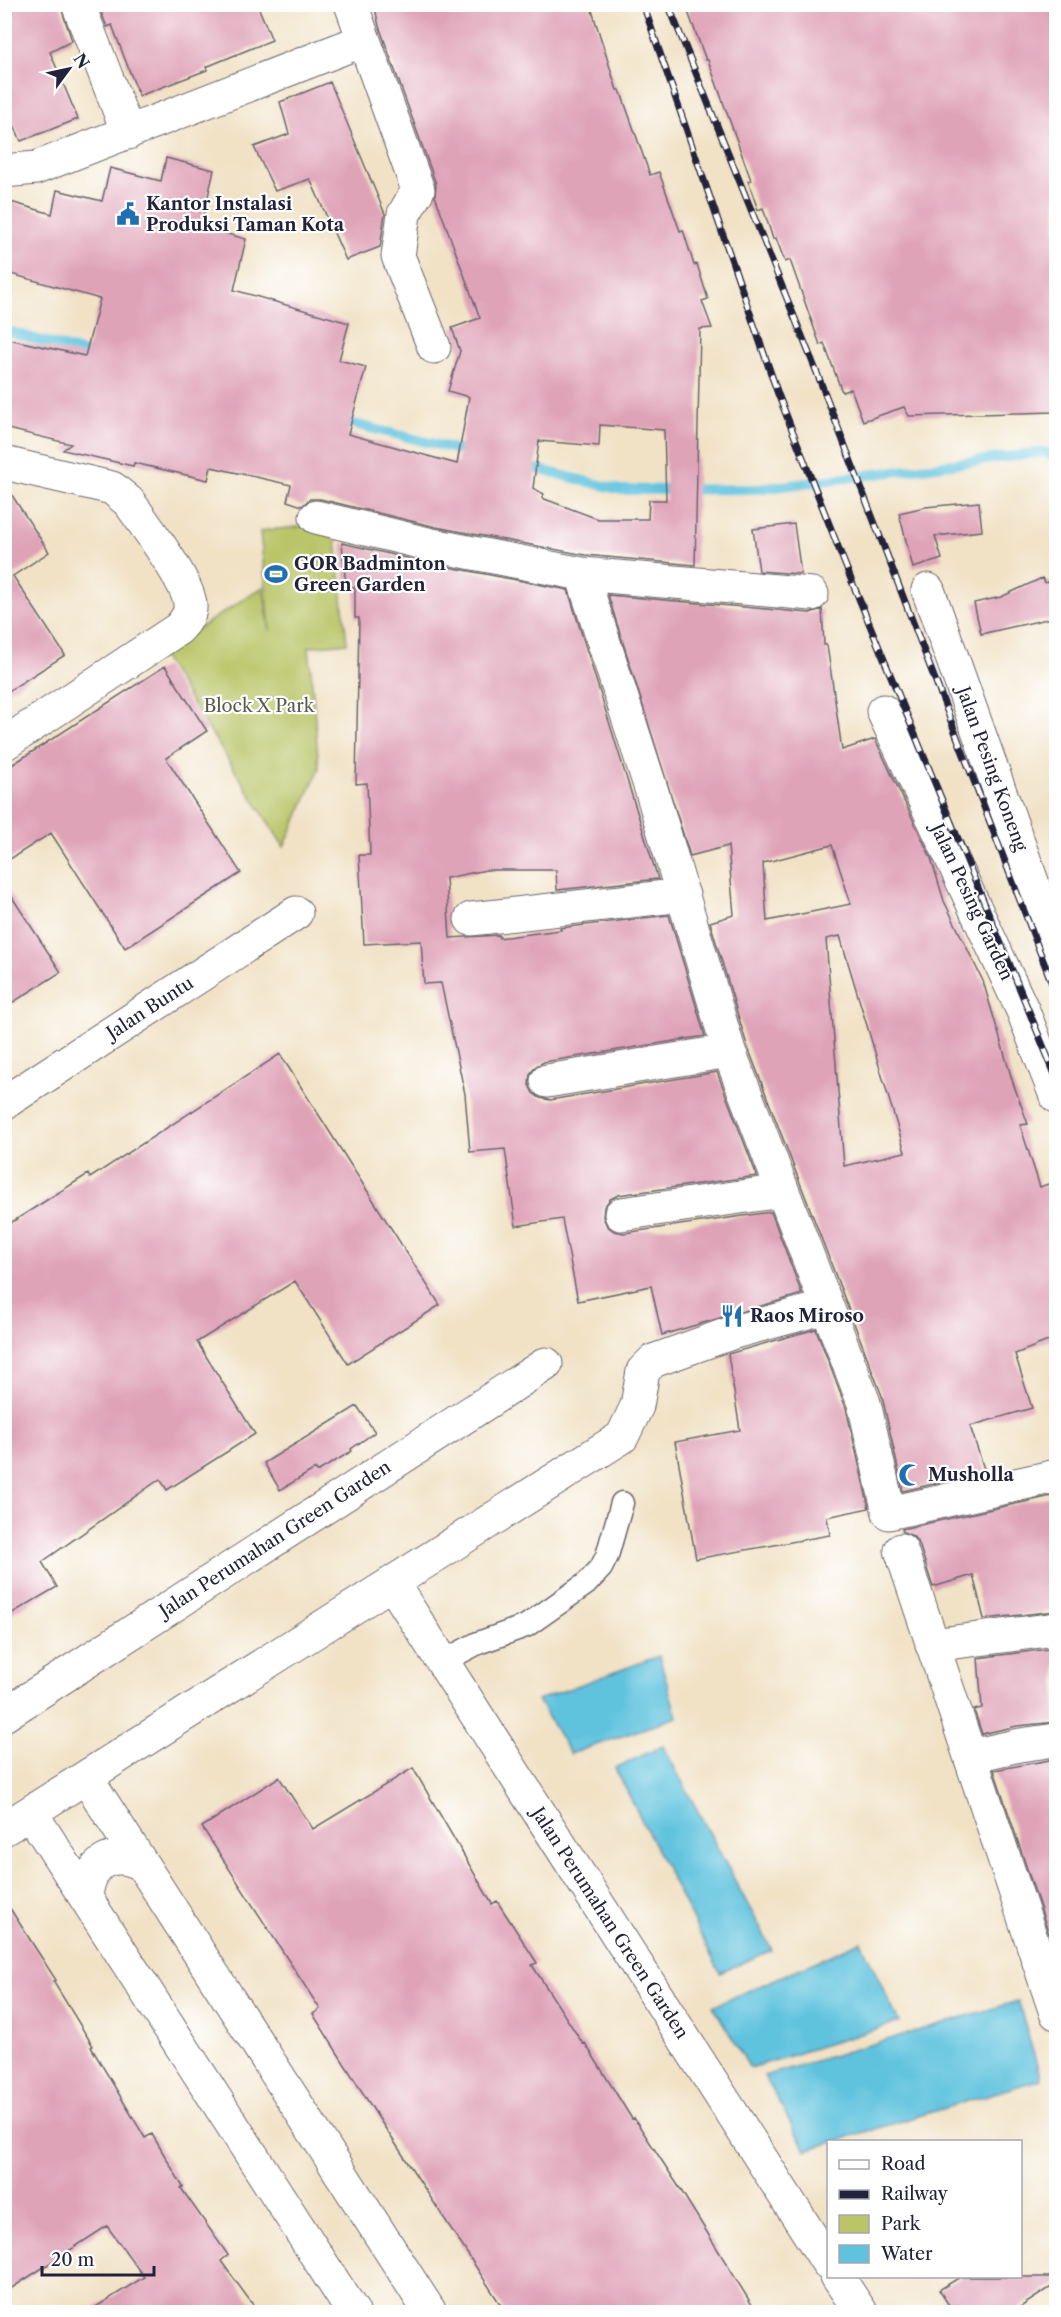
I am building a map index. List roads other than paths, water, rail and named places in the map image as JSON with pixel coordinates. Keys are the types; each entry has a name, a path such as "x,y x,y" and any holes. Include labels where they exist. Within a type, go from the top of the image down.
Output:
{"street":[{"path":"78,4 128,133"},
{"path":"351,4 418,190 404,214 398,256 434,347"},
{"path":"4,171 36,168 364,40"},
{"path":"4,744 178,629 186,620 190,608 184,585 121,493 112,488 5,463"},
{"path":"316,517 432,545 582,574 812,594"},
{"path":"582,574 652,792 729,1051 864,1403 889,1513 1056,1476"},
{"name":"Jalan Pesing Koneng","path":"928,590 1056,949"},
{"name":"Jalan Pesing Garden","path":"883,711 1023,1011 1056,1096"},
{"path":"471,920 683,895"},
{"name":"Jalan Buntu","path":"4,1102 296,914"},
{"path":"547,1081 729,1051"},
{"path":"621,1214 782,1191"},
{"path":"353,2313 86,1898 18,1821 622,1437 637,1406 643,1371 653,1360 734,1332 826,1306"},
{"name":"Jalan Perumahan Green Garden","path":"4,1715 546,1364"},
{"path":"901,1550 971,1756 1043,1929 1056,2013"},
{"name":"Jalan Perumahan Green Garden","path":"392,1583 827,2261"},
{"path":"932,1645 1056,1629"},
{"path":"971,1756 1056,1740"},
{"path":"87,1777 430,2313"},
{"path":"86,1898 87,1881 96,1866 110,1858 127,1857 142,1864"},
{"path":"838,2278 861,2313"}],"lane":[{"path":"442,1662 478,1643 526,1626 586,1584 601,1568 607,1556 622,1503"}],"water":[{"path":"659,1656 677,1717 570,1754 538,1700"},
{"path":"663,1746 772,1950 720,1973 615,1768"},
{"path":"861,1942 899,2022 750,2068 713,2006"},
{"path":"1018,2001 1041,2079 839,2140 827,2140 827,2144 806,2150 764,2076"}],"waterway":[{"path":"4,330 99,357"},
{"path":"338,420 471,453"},
{"path":"521,465 621,490 760,489 1044,452 1056,458"}],"railway":[{"path":"643,4 778,394 848,572 1056,1077"},
{"path":"668,4 817,373 1056,994"}],"place":[{"name":"Kantor Instalasi Produksi Taman Kota","path":"128,214"},
{"name":"GOR Badminton Green Garden","path":"276,574"},
{"name":"Raos Miroso","path":"732,1316"},
{"name":"Musholla","path":"910,1475"}],"park label":[{"name":"Block X Park","path":"259,706"}]}
